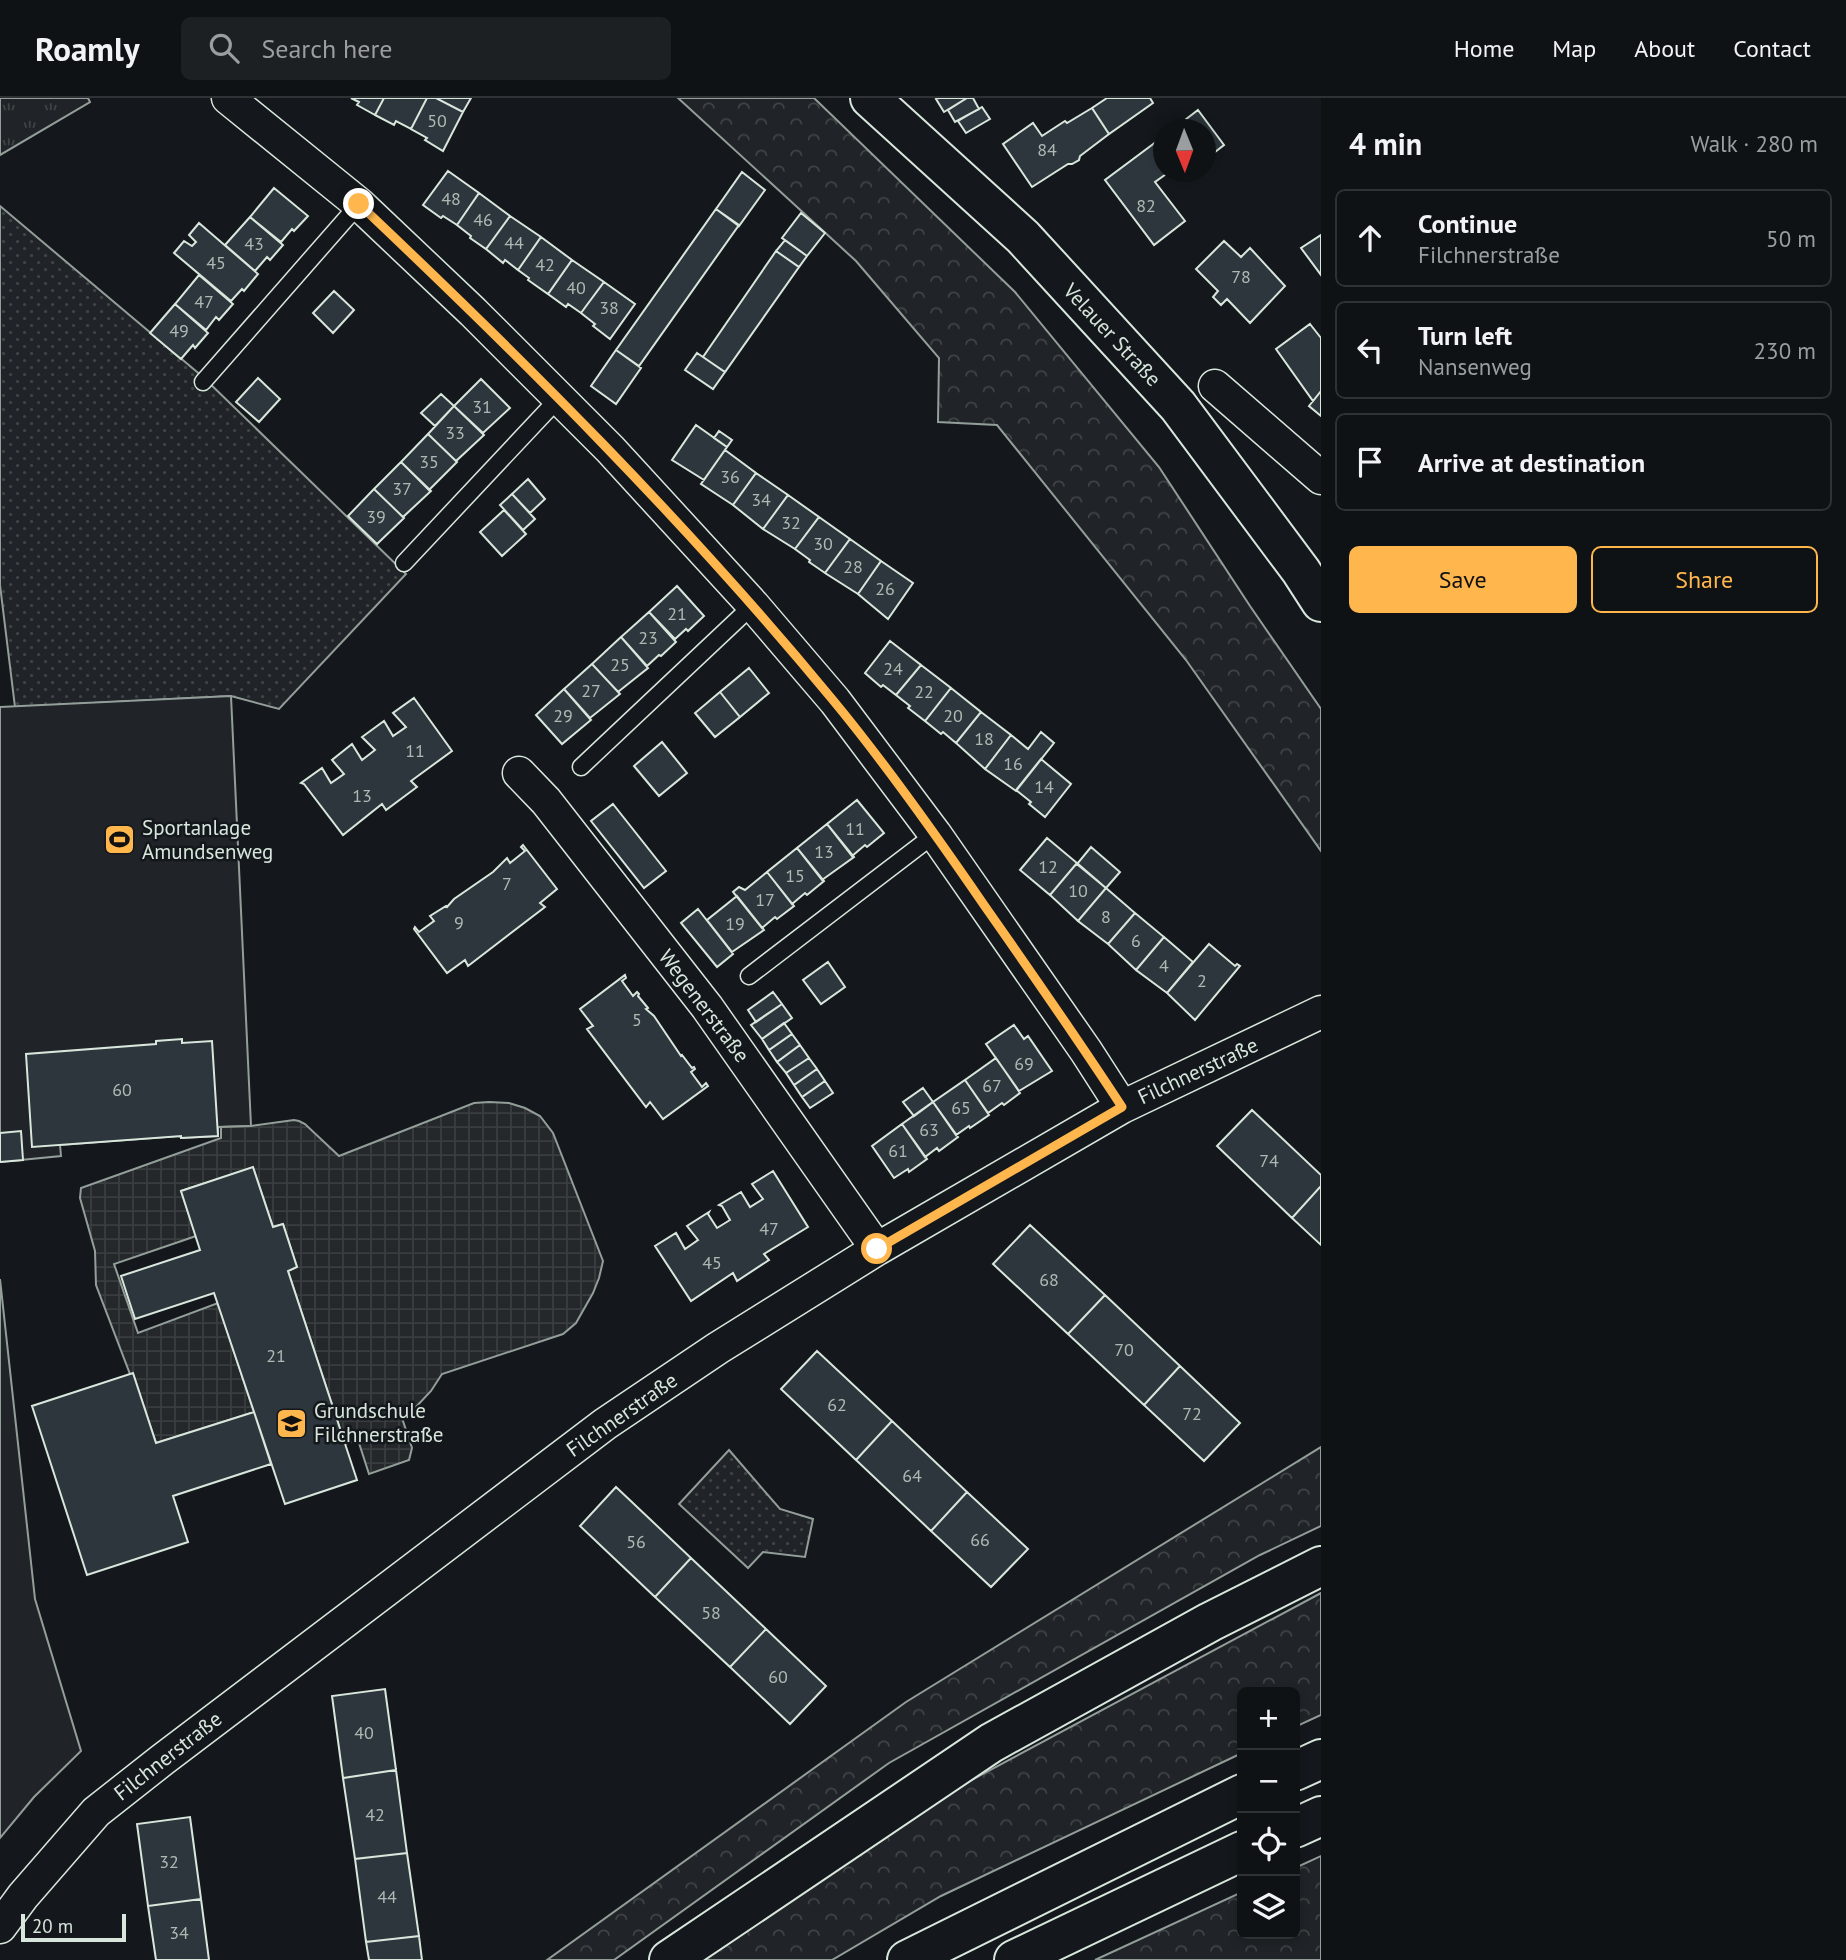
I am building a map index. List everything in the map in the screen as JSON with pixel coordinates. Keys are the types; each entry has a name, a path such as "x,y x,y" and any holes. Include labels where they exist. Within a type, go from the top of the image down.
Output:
{"main road":[{"name":"Velauer Straße","path":"870,98 1023,237 1178,406 1301,571 1321,602"},
{"path":"669,1960 991,1743 1210,1622 1321,1566"},
{"path":"1300,1769 1321,1759"},
{"path":"908,1960 1237,1796"},
{"path":"1300,1826 1321,1816"},
{"path":"1014,1960 1237,1853"}],"street":[{"path":"228,98 359,204 473,312 610,449 753,605 835,701 935,834 1122,1107"},
{"path":"1215,386 1321,478"},
{"name":"Wegenerstraße","path":"519,773 546,801 707,1007 877,1249"},
{"name":"Filchnerstraße","path":"0,1927 23,1896 96,1812 605,1424 718,1348 877,1249 1122,1107 1321,1012"}],"lane":[{"path":"203,383 359,204"},
{"path":"404,563 558,399"},
{"path":"581,767 753,605"},
{"path":"749,976 935,834"}],"green space":[{"path":"0,98 88,98 90,102 0,155"},
{"path":"678,98 814,98 1015,292 1159,467 1321,709 1321,851 1186,660 997,425 938,422 939,358 856,261"},
{"path":"0,206 203,377 406,574 279,709 231,696 15,707 0,585"},
{"name":"Sportanlage Amundsenweg","path":"231,696 251,1126 218,1127 218,1136 180,1136 60,1145 61,1156 0,1162 0,707"},
{"path":"0,1279 35,1599 81,1751 34,1797 0,1838"},
{"path":"1321,1447 1321,1526 1260,1555 889,1763 614,1960 547,1960 906,1702"},
{"path":"729,1450 780,1509 813,1519 805,1557 763,1552 748,1568 679,1504"},
{"path":"1321,1593 1321,1715 1300,1725 1300,1687 1237,1687 1237,1755 941,1896 832,1960 700,1960 923,1806"},
{"path":"1321,1856 1321,1960 1095,1960 1237,1894 1237,1939 1300,1939 1300,1866"}],"shaded area":[{"path":"474,1103 509,1103 525,1108 540,1116 553,1133 603,1261 593,1293 576,1323 563,1334 442,1374 415,1408 413,1404 399,1409 412,1448 409,1460 369,1474 358,1440 345,1444 288,1271 297,1267 283,1224 273,1227 253,1168 181,1191 196,1236 114,1264 138,1333 218,1303 254,1412 156,1443 133,1374 130,1374 96,1285 95,1251 80,1198 81,1188 221,1138 221,1127 299,1121 339,1156"}],"building":[{"path":"351,98 384,98 375,115 357,105 359,102"},
{"path":"384,98 427,98 411,129 396,121 394,125 375,115"},
{"path":"427,98 436,98 463,112 443,151 411,129"},
{"path":"436,98 471,98 463,112"},
{"path":"967,98 944,112 936,99"},
{"path":"967,98 973,98 979,109 955,122 948,110"},
{"path":"1107,98 1150,98 1153,103 1109,134 1092,108"},
{"path":"982,107 990,119 966,133 958,121"},
{"path":"1092,108 1109,134 1080,156 1079,160 1032,187 1003,144 1033,123 1042,136"},
{"path":"1198,110 1205,119 1186,119"},
{"path":"1216,134 1224,145 1216,151"},
{"path":"1153,144 1153,182 1185,221 1154,245 1105,180"},
{"path":"448,171 479,193 457,225 423,205"},
{"path":"742,172 765,190 739,226 716,209"},
{"path":"274,188 308,216 281,242 250,217"},
{"path":"479,193 510,216 486,249 457,225"},
{"path":"716,209 739,225 639,366 616,350"},
{"path":"801,213 825,233 807,256 782,238"},
{"path":"510,216 541,237 518,270 505,260 503,263 486,249"},
{"path":"250,217 283,245 270,260 267,257 255,271 225,245"},
{"path":"199,223 258,274 244,291 242,289 231,301 174,253 184,241 192,246 196,242 189,235"},
{"path":"1321,235 1321,275 1301,248"},
{"path":"541,237 572,260 548,294 518,270"},
{"path":"785,240 807,256 799,267 776,251"},
{"path":"1224,241 1241,257 1250,248 1285,286 1250,323 1227,299 1221,305 1213,297 1218,291 1196,269"},
{"path":"776,251 799,267 725,372 703,357"},
{"path":"572,260 604,282 581,313 568,304 566,307 548,294"},
{"path":"199,275 233,304 219,320 216,317 206,330 175,304"},
{"path":"604,282 635,304 610,339 581,313"},
{"path":"334,291 354,310 333,333 313,313"},
{"path":"175,304 208,333 181,359 150,333"},
{"path":"1310,324 1321,338 1321,391 1313,401 1276,349"},
{"path":"616,350 641,368 616,404 591,386"},
{"path":"697,353 725,372 713,389 685,370"},
{"path":"258,378 280,399 259,422 236,402"},
{"path":"481,379 510,408 483,433 454,406"},
{"path":"1321,391 1321,416 1309,406"},
{"path":"441,394 454,406 435,426 421,413"},
{"path":"454,406 484,435 456,461 428,434"},
{"path":"696,425 727,447 704,480 672,460"},
{"path":"719,431 732,440 727,447 714,438"},
{"path":"428,434 457,462 429,490 401,462"},
{"path":"725,450 756,473 733,505 701,484"},
{"path":"401,462 431,491 403,517 374,489"},
{"path":"756,473 788,495 763,529 733,505"},
{"path":"528,479 545,499 530,513 512,494"},
{"path":"374,489 404,518 377,544 348,516"},
{"path":"512,494 535,519 523,530 500,505"},
{"path":"788,495 819,517 795,549 763,529"},
{"path":"504,510 526,534 502,556 480,532"},
{"path":"819,517 850,539 825,573 795,549"},
{"path":"850,539 881,561 858,594 825,573"},
{"path":"881,561 913,583 888,619 858,594"},
{"path":"677,586 704,616 675,639 649,612"},
{"path":"649,612 676,642 647,666 621,637"},
{"path":"621,637 648,668 618,692 592,664"},
{"path":"890,641 921,665 896,695 883,685 881,687 865,673"},
{"path":"592,664 620,694 590,718 564,689"},
{"path":"921,665 951,688 925,721 896,695"},
{"path":"749,668 769,693 740,717 720,692"},
{"path":"951,688 981,712 956,743 925,721"},
{"path":"564,689 591,720 562,744 536,715"},
{"path":"720,692 740,717 715,737 695,713"},
{"path":"414,698 452,751 411,781 417,787 386,810 382,804 343,835 301,783 322,768 331,783 344,774 332,760 352,744 362,760 375,750 362,737 384,721 393,736 406,727 393,713"},
{"path":"981,712 1011,735 985,769 956,743"},
{"path":"1041,732 1054,743 1016,791 985,769 1011,735 1028,749"},
{"path":"662,742 687,773 659,796 634,766"},
{"path":"1041,759 1071,784 1045,817 1016,790"},
{"path":"857,800 884,833 852,856 827,824"},
{"path":"613,804 666,871 644,888 591,821"},
{"path":"827,824 854,857 822,880 797,848"},
{"path":"1047,838 1077,863 1050,895 1020,870"},
{"path":"523,845 557,889 540,903 545,907 468,966 465,960 447,973 415,927 419,932 434,921 430,916 447,907 507,858 510,863 525,851 521,847"},
{"path":"1091,847 1120,872 1106,888 1077,864"},
{"path":"797,848 824,881 792,904 767,872"},
{"path":"1077,863 1106,888 1078,921 1050,895"},
{"path":"767,872 794,906 762,928 733,892 739,887 745,890"},
{"path":"1106,888 1135,913 1108,944 1078,921"},
{"path":"737,896 764,930 732,952 707,920"},
{"path":"698,909 733,954 717,967 681,923"},
{"path":"1135,913 1164,937 1136,970 1108,944"},
{"path":"1164,937 1193,962 1167,993 1136,970"},
{"path":"1209,944 1235,966 1240,966 1195,1020 1167,993"},
{"path":"828,962 845,987 821,1004 803,980"},
{"path":"625,975 626,978 622,981 633,996 637,992 639,994 648,1008 646,1009 654,1016 681,1056 694,1067 691,1072 702,1087 706,1083 708,1086 663,1119 650,1102 646,1107 587,1029 593,1026 580,1009"},
{"path":"773,992 782,1004 756,1022 748,1010"},
{"path":"782,1004 792,1018 762,1039 751,1025"},
{"path":"784,1023 792,1034 769,1050 762,1039"},
{"path":"1014,1025 1024,1039 1028,1036 1052,1071 1019,1091 986,1044"},
{"path":"792,1034 800,1045 777,1062 769,1050"},
{"path":"182,1039 182,1043 212,1041 218,1136 181,1136 32,1147 26,1054 156,1044 156,1041"},
{"path":"800,1045 809,1058 786,1073 777,1062"},
{"path":"809,1058 817,1069 794,1085 786,1073"},
{"path":"996,1058 1020,1093 988,1113 965,1080"},
{"path":"817,1069 825,1081 802,1097 794,1085"},
{"path":"965,1080 989,1115 956,1135 933,1102"},
{"path":"825,1081 833,1093 810,1108 802,1097"},
{"path":"923,1088 933,1102 914,1116 903,1102"},
{"path":"933,1102 958,1137 939,1151 937,1148 925,1157 902,1124"},
{"path":"1252,1110 1321,1175 1321,1186 1292,1218 1217,1146"},
{"path":"902,1124 927,1159 909,1172 908,1169 894,1178 872,1146"},
{"path":"21,1131 23,1160 0,1162 0,1133"},
{"path":"253,1167 273,1227 283,1224 297,1267 288,1271 357,1480 285,1504 214,1293 135,1319 121,1276 200,1250 181,1191"},
{"path":"773,1171 808,1227 764,1254 769,1260 737,1281 733,1273 691,1301 655,1246 676,1233 685,1249 698,1240 687,1226 709,1212 717,1228 730,1220 719,1205 741,1192 750,1207 763,1199 752,1184"},
{"path":"1321,1186 1321,1245 1292,1218"},
{"path":"1030,1225 1105,1295 1068,1334 993,1264"},
{"path":"1105,1295 1180,1366 1144,1405 1068,1334"},
{"path":"817,1351 892,1421 856,1460 781,1389"},
{"path":"1180,1366 1240,1423 1204,1461 1144,1405"},
{"path":"133,1373 156,1443 254,1412 271,1464 173,1496 188,1542 87,1575 32,1406"},
{"path":"892,1421 967,1492 931,1531 856,1460"},
{"path":"616,1487 691,1558 655,1597 580,1526"},
{"path":"967,1492 1028,1549 991,1587 931,1531"},
{"path":"691,1558 766,1629 730,1667 655,1597"},
{"path":"766,1629 826,1686 790,1724 730,1667"},
{"path":"385,1689 396,1770 343,1778 332,1696"},
{"path":"396,1770 407,1853 355,1859 343,1778"},
{"path":"190,1817 201,1899 148,1906 137,1824"},
{"path":"407,1853 419,1936 366,1942 355,1859"},
{"path":"201,1899 209,1960 156,1960 148,1906"},
{"path":"419,1936 422,1960 369,1960 366,1942"}],"place":[{"name":"Sportanlage Amundsenweg","path":"119,840"},
{"name":"Grundschule Filchnerstraße","path":"291,1423"}],"route":[{"path":"359,204 473,312 610,449 753,605 835,701 935,834 1122,1107 877,1249"}]}
